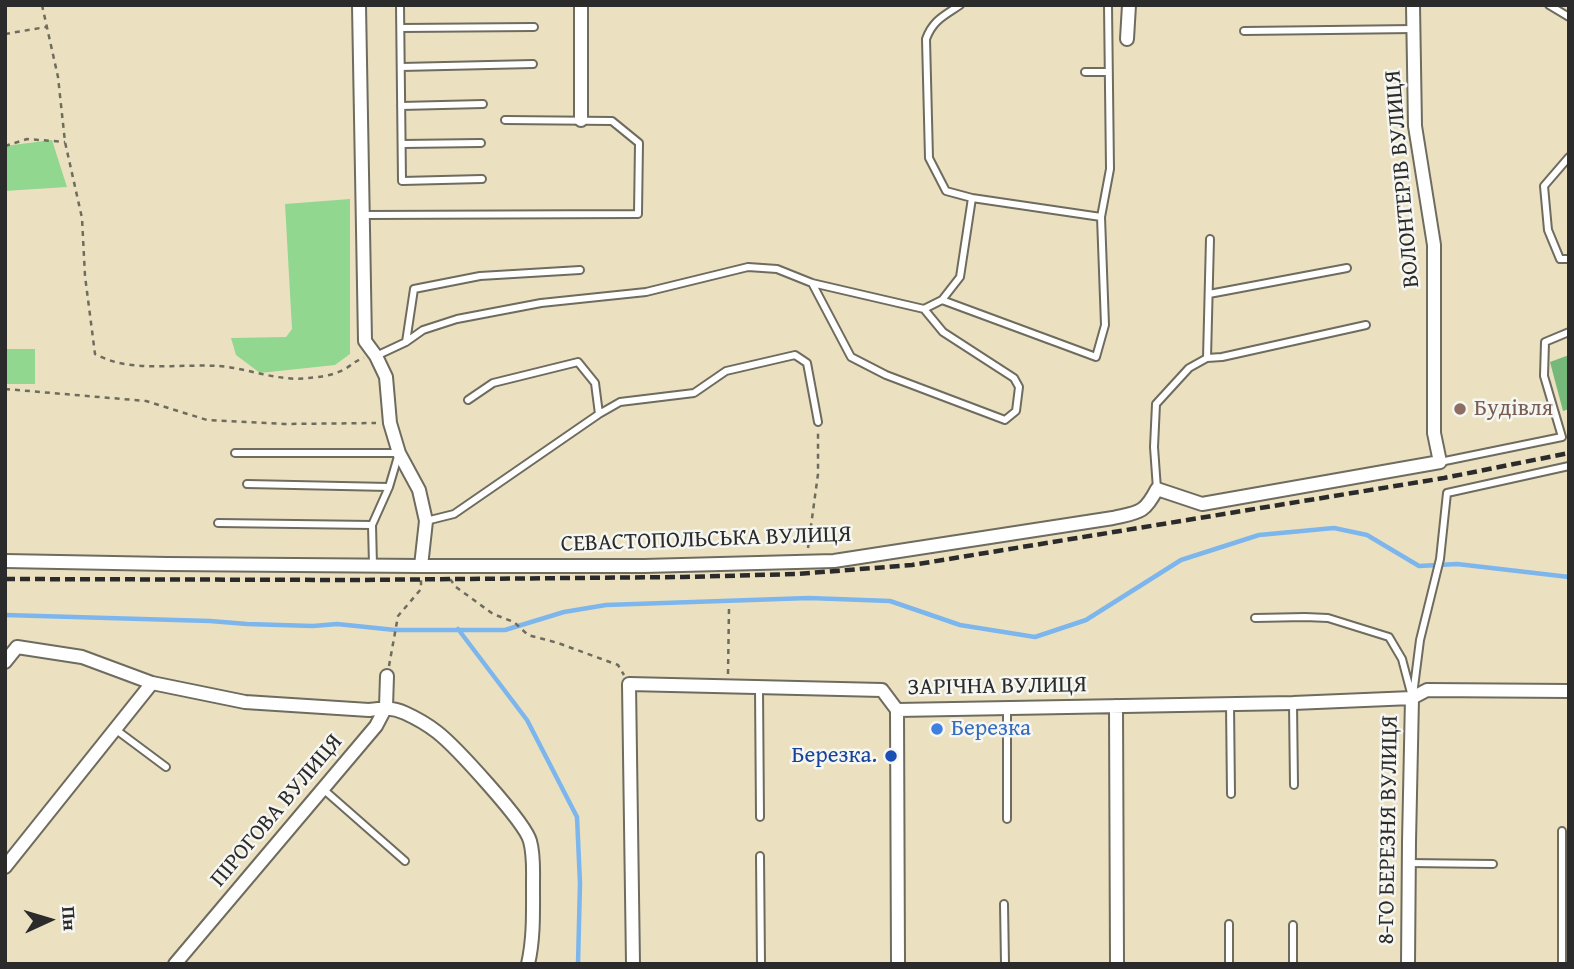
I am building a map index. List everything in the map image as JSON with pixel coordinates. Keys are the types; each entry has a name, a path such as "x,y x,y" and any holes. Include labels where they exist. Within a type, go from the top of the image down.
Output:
{"street":[{"path":"359,5 365,341 386,377 390,423 399,453 419,489 426,521 422,566"},
{"path":"581,120 582,5"},
{"path":"1127,39 1129,5"},
{"name":"ВОЛОНТЕРІВ ВУЛИЦЯ","path":"1413,5 1415,126 1434,245 1434,433 1440,462"},
{"path":"1157,489 1202,504 1440,462"},
{"name":"СЕВАСТОПОЛЬСЬКА ВУЛИЦЯ","path":"5,561 373,566 644,566 834,561 1140,512 1149,504 1157,489"},
{"path":"5,662 17,647 82,657 152,683 244,702 369,710 386,707 403,712 437,732 508,807 530,838 533,858 533,918 528,964"},
{"path":"386,707 387,676"},
{"path":"5,867 152,683"},
{"path":"629,684 632,964"},
{"name":"ЗАРІЧНА ВУЛИЦЯ","path":"629,684 882,690 897,710 1293,703 1412,698 1427,690 1569,691"},
{"name":"8-ГО БЕРЕЗНЯ ВУЛИЦЯ","path":"1408,964 1412,698"},
{"path":"1116,706 1117,964"},
{"name":"ПІРОГОВА ВУЛИЦЯ","path":"175,964 376,726 386,707"},
{"path":"897,710 898,964"}],"lane":[{"path":"400,5 402,181 481,180"},
{"path":"960,5 930,28 926,39 929,158 946,191 972,198 1101,217"},
{"path":"942,300 1097,357 1105,325 1101,217 1110,169 1108,5"},
{"path":"1549,5 1569,17"},
{"path":"401,28 534,27"},
{"path":"1244,31 1414,29"},
{"path":"401,67 533,64"},
{"path":"1085,72 1108,72"},
{"path":"401,106 483,104"},
{"path":"363,215 638,214 639,144 612,121 505,120"},
{"path":"402,144 481,143"},
{"path":"1569,157 1544,186 1548,230 1560,259 1569,259"},
{"path":"924,309 942,300 960,276 972,198"},
{"path":"1207,358 1210,239"},
{"path":"376,356 424,330 457,319 541,303 646,292 748,268 777,269 812,283 924,309 943,332 1014,379 1019,387 1016,411 1005,420 886,375 851,357 812,283"},
{"path":"1209,294 1347,268"},
{"path":"406,342 414,289 480,276 580,270"},
{"path":"1157,489 1154,447 1156,404 1189,368 1207,358 1366,325"},
{"path":"1440,462 1562,436 1545,376 1545,341 1569,332"},
{"path":"426,521 454,514 620,402 694,393 726,371 795,355 807,363 818,422"},
{"path":"468,400 493,383 579,362 595,383 600,414"},
{"path":"235,453 399,453 389,486 372,525 373,566"},
{"path":"1412,698 1420,640 1440,559 1447,493 1569,466"},
{"path":"247,484 389,486"},
{"path":"218,523 372,525"},
{"path":"1255,618 1328,618 1389,637 1402,659 1412,698"},
{"path":"759,688 760,817"},
{"path":"1293,703 1294,785"},
{"path":"1230,704 1231,794"},
{"path":"1006,708 1007,819"},
{"path":"116,729 166,767"},
{"path":"323,789 404,861"},
{"path":"1562,831 1562,964"},
{"path":"760,856 761,964"},
{"path":"1408,863 1493,864"},
{"path":"1004,904 1005,964"},
{"path":"1229,924 1229,964"},
{"path":"1293,925 1293,964"}],"path":[{"path":"42,5 58,77 65,142 82,218 85,276 95,354 116,362 135,365 218,366 272,377 306,379 344,370 358,360 376,356"},
{"path":"5,34 46,27"},
{"path":"5,146 27,139 65,142"},
{"path":"5,389 146,401 207,420 284,424 390,423"},
{"path":"806,562 818,474 818,422"},
{"path":"387,676 398,616 421,589 422,566"},
{"path":"441,566 456,587 493,614 513,622 528,635 618,665 629,684"},
{"path":"728,687 729,608"}],"green space":[{"path":"52,140 67,187 5,191 5,146"},
{"path":"350,199 350,354 335,365 260,373 236,355 231,338 286,337 292,329 285,204"},
{"path":"5,349 35,349 35,384 5,384"},
{"path":"1569,355 1569,409 1563,411 1550,362"}],"waterway":[{"path":"5,615 313,626 337,624 395,630 505,630 564,612 606,605 809,598 890,601 960,625 1035,637 1086,620 1181,560 1259,535 1334,528 1367,535 1419,566 1457,564 1569,577"},
{"path":"458,629 527,720 577,817 580,883 578,964"}],"railway":[{"path":"5,579 683,577 797,574 912,565 1444,478 1569,453"}],"place":[{"name":"Будівля","path":"1460,409"},
{"name":"Березка","path":"937,729"},
{"name":"Березка.","path":"891,756"}]}
